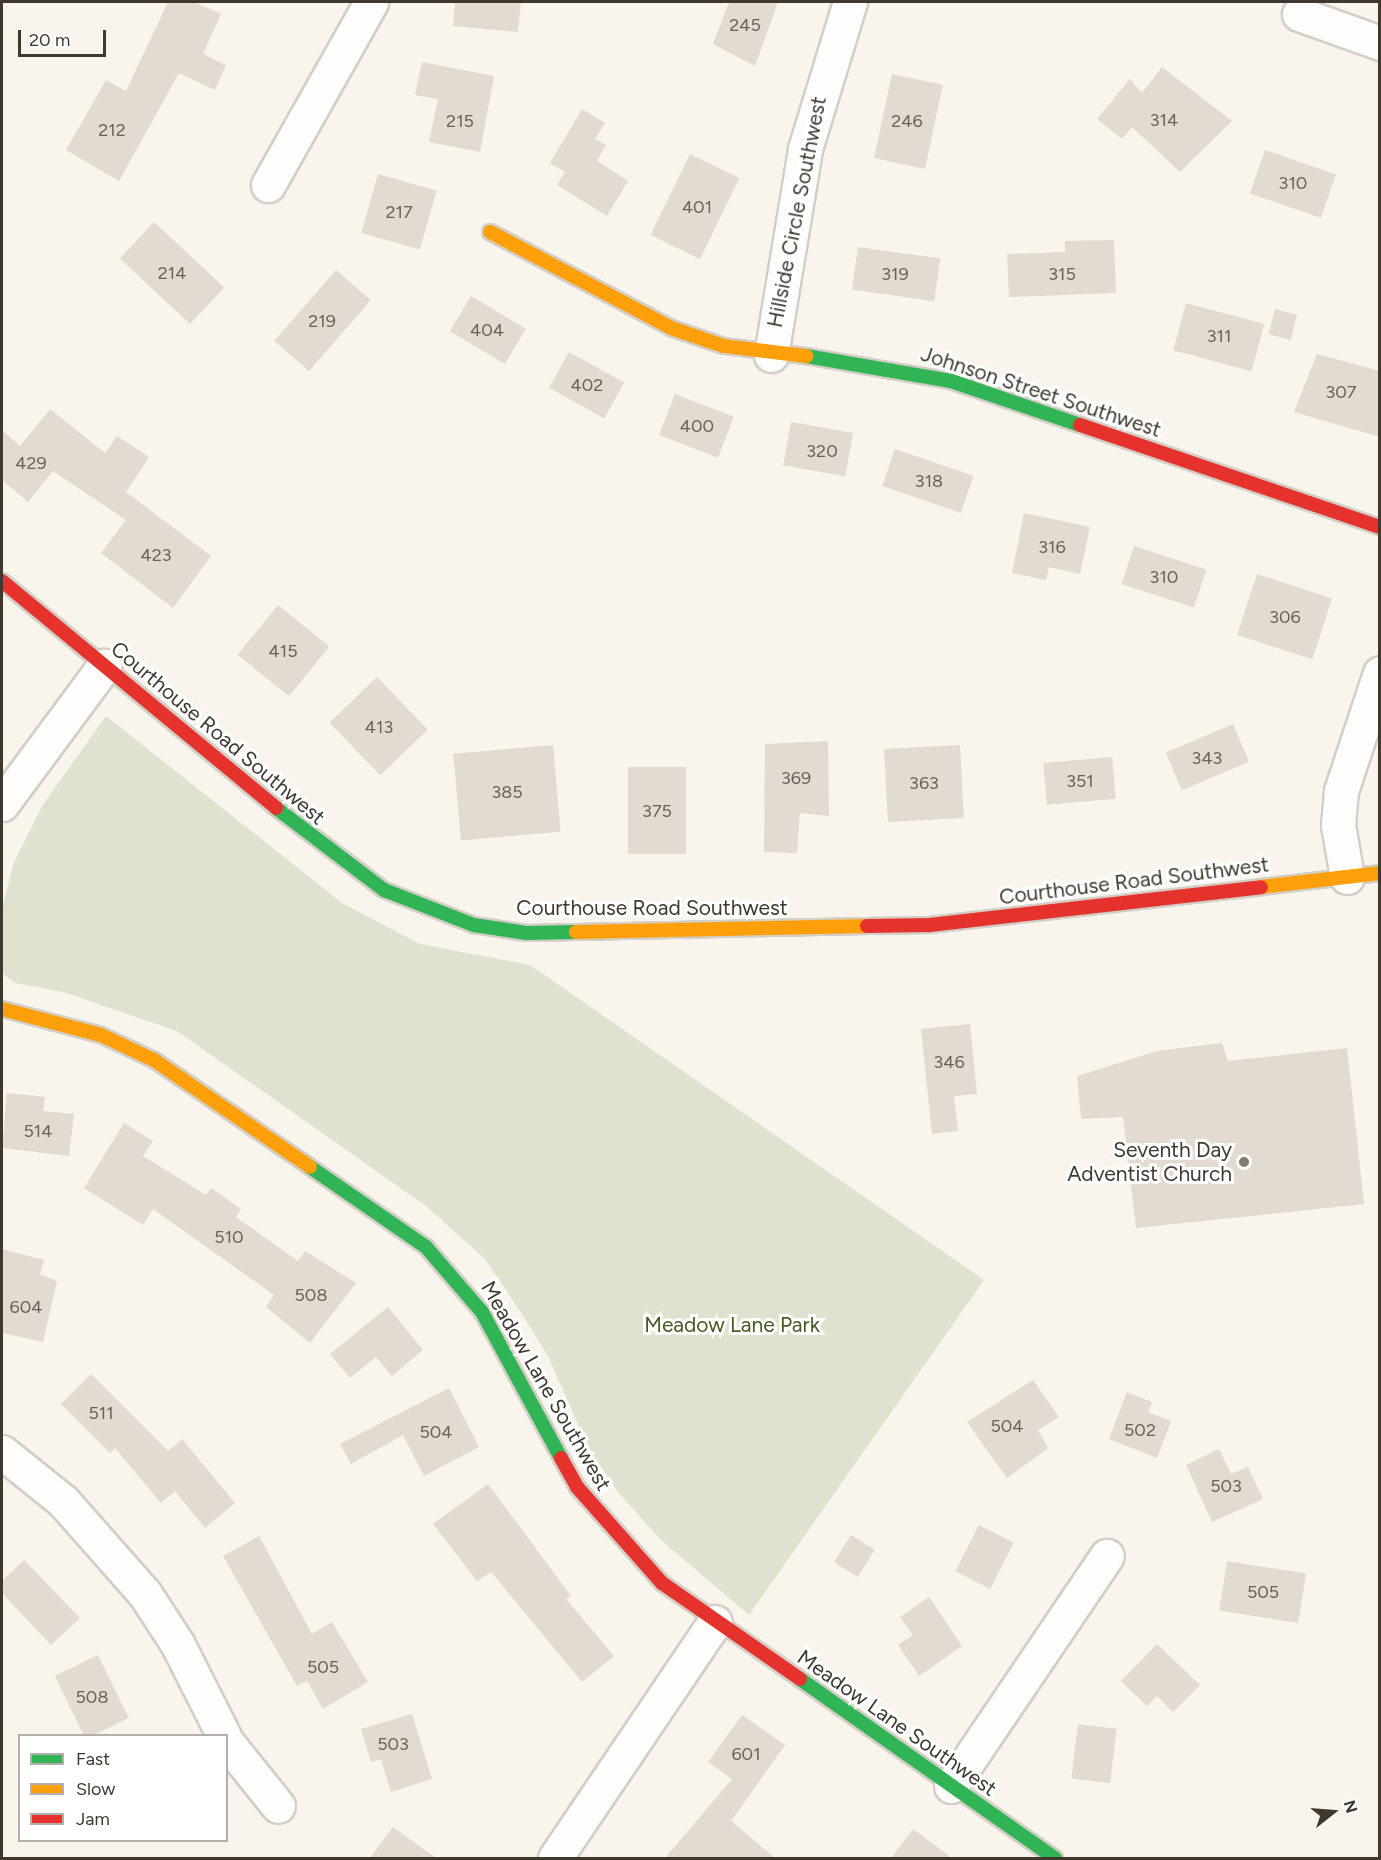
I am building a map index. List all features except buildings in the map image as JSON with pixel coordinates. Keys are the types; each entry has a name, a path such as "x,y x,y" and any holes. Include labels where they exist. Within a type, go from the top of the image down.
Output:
{"street":[{"path":"268,184 370,2"},
{"name":"Hillside Circle Southwest","path":"771,355 805,149 850,2"},
{"path":"1299,14 1380,43"},
{"name":"Johnson Street Southwest","path":"490,232 671,328 771,355 881,365 951,381 1380,527"},
{"name":"Courthouse Road Southwest","path":"2,581 340,861 384,890 474,925 526,933 930,925 1380,873"},
{"path":"2,804 104,666"},
{"path":"1347,877 1338,825 1341,791 1380,673"},
{"name":"Meadow Lane Southwest","path":"2,1009 101,1035 154,1059 426,1247 482,1312 577,1486 662,1583 1055,1858"},
{"path":"2,1452 63,1501 145,1594 177,1643 223,1734"},
{"path":"951,1786 1107,1556"},
{"path":"555,1858 715,1622"},
{"path":"228,1744 278,1806"}],"green space":[{"name":"Meadow Lane Park","path":"106,716 342,903 420,944 530,965 984,1280 749,1615 661,1540 618,1492 589,1449 548,1356 522,1314 485,1259 426,1206 177,1031 63,992 15,983 2,973 2,909 14,862 42,806"}],"traffic: fast":[{"path":"806,356 951,381 1080,425"},
{"path":"276,808 384,890 474,925 526,933 576,932"},
{"path":"310,1167 426,1247 482,1312 561,1458"},
{"path":"800,1679 1055,1858"}],"traffic: slow":[{"path":"490,232 671,328 724,346 806,356"},
{"path":"1261,887 1380,873"},
{"path":"576,932 867,926"},
{"path":"2,1009 101,1035 154,1060 310,1167"}],"traffic: jam":[{"path":"1080,425 1380,527"},
{"path":"2,581 276,808"},
{"path":"867,926 930,925 1261,887"},
{"path":"561,1458 577,1487 662,1583 800,1679"}],"place":[{"name":"Seventh Day Adventist Church","path":"1244,1162"}]}
